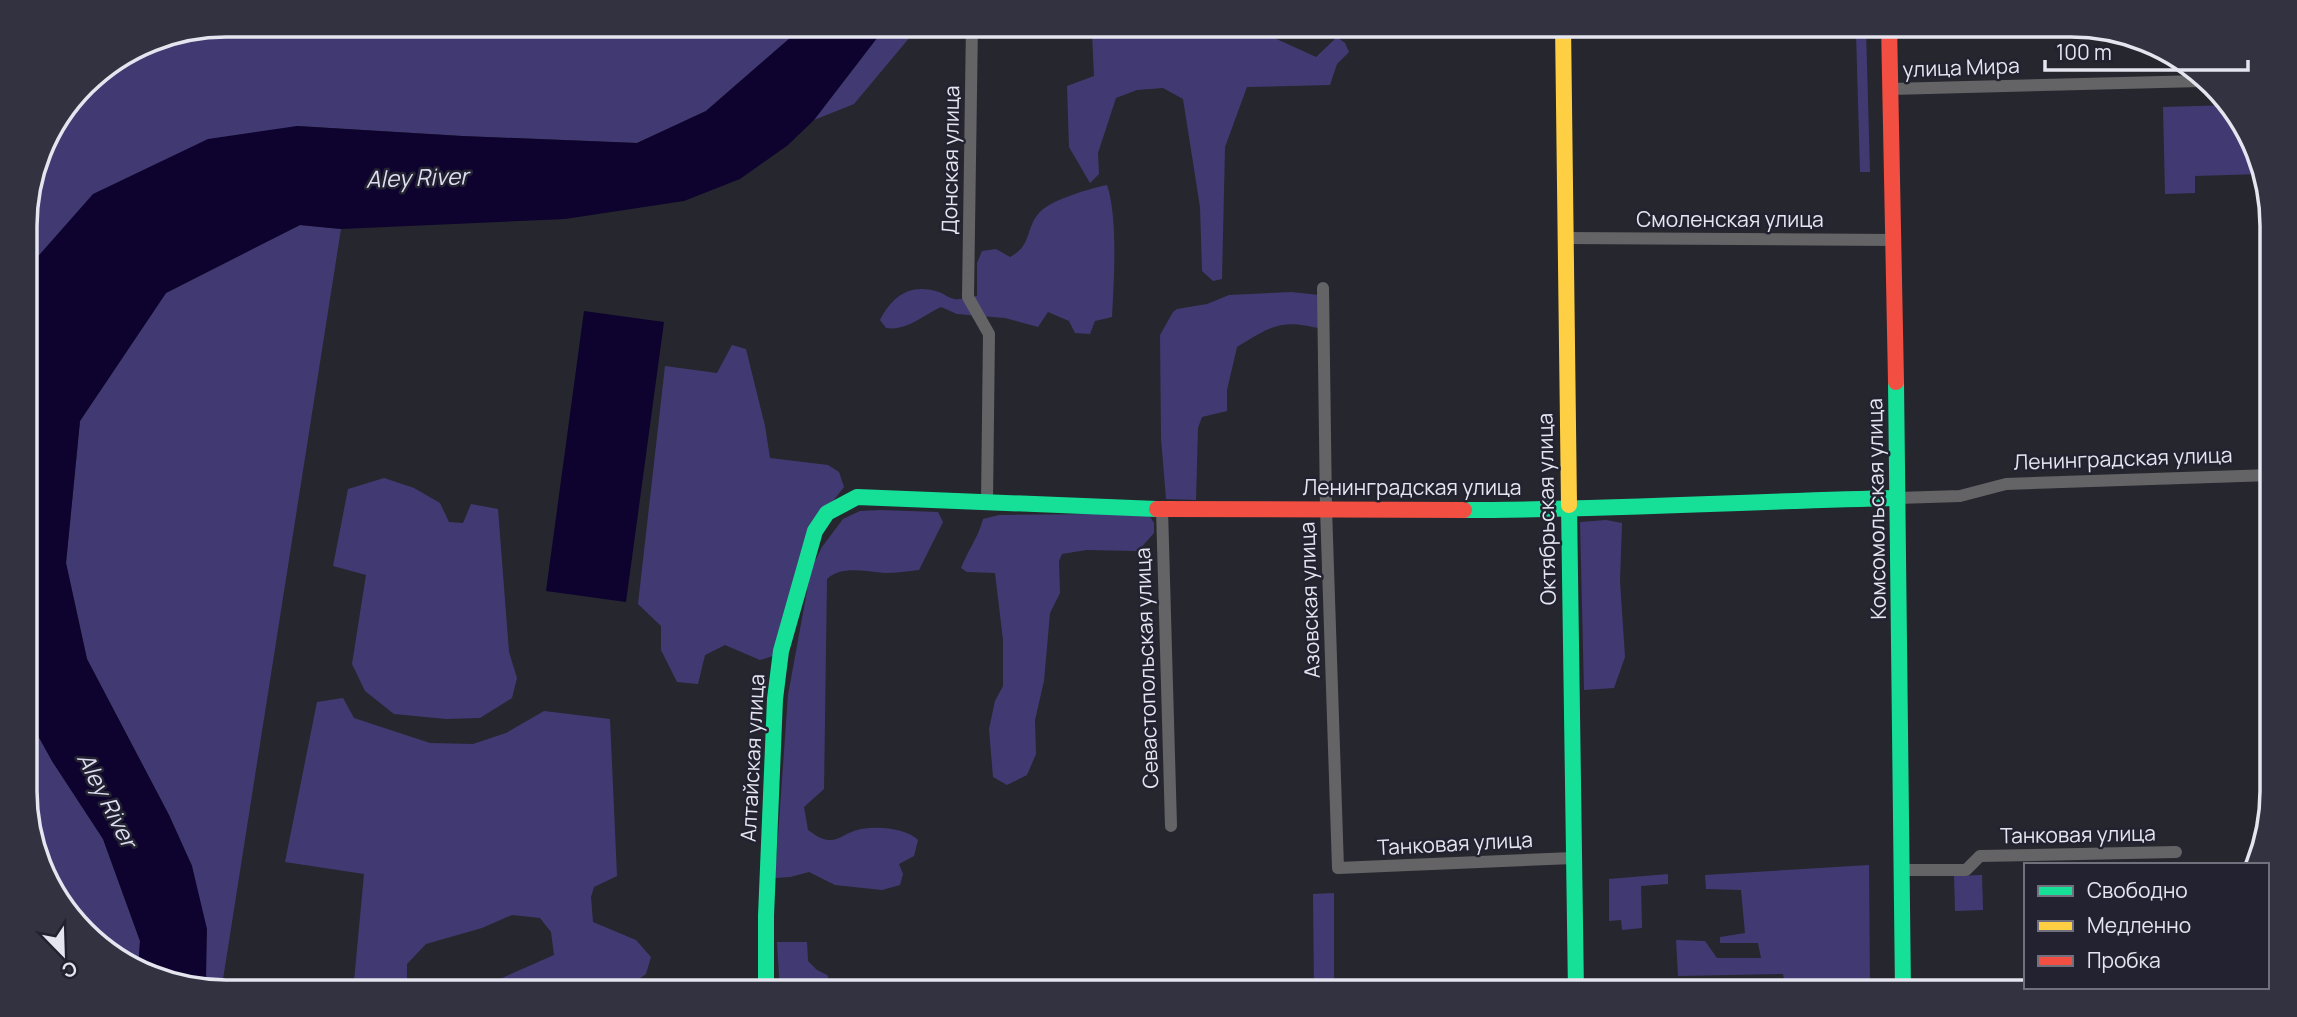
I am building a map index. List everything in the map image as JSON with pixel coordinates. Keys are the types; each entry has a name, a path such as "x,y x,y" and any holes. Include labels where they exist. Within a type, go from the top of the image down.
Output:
{"main road":[{"name":"Октябрьская улица","path":"1563,37 1576,980"},
{"name":"Комсомольская улица","path":"1889,37 1903,980"},
{"name":"Ленинградская улица","path":"815,531 827,513 857,497 1162,509 1569,510 1897,498"},
{"name":"Алтайская улица","path":"766,980 775,699 781,651 815,531"}],"street":[{"name":"Донская улица","path":"972,37 968,297 989,334 988,501"},
{"name":"улица Мира","path":"1890,89 2191,80"},
{"name":"Смоленская улица","path":"1565,238 1894,240"},
{"name":"Азовская улица","path":"1323,288 1326,509 1338,868"},
{"name":"Ленинградская улица","path":"1897,498 1960,496 2006,484 2260,475"},
{"name":"Севастопольская улица","path":"1162,509 1171,826"},
{"name":"Танковая улица","path":"1902,870 1966,870 1980,856 2176,852"},
{"name":"Танковая улица","path":"1338,868 1573,858"}],"shaded area":[{"path":"213,37 791,37 706,111 637,143 297,126 37,260 40,189 51,153 62,131 84,101 101,84 142,56 165,47"},
{"path":"878,37 910,37 854,104 814,120"},
{"path":"1092,37 1272,37 1316,57 1337,37 1345,43 1349,52 1337,64 1330,85 1247,87 1225,147 1222,279 1213,281 1202,271 1200,207 1183,99 1163,88 1137,90 1116,98 1098,153 1099,174 1090,183 1069,147 1067,86 1094,76"},
{"path":"1856,37 1866,37 1870,172 1860,172"},
{"path":"2216,105 2235,131 2253,174 2195,176 2195,193 2165,194 2163,107"},
{"path":"1107,185 1114,231 1112,317 1095,321 1090,334 1075,333 1069,321 1048,312 1038,327 1005,318 957,314 941,307 901,327 886,328 880,320 897,298 911,290 939,292 954,299 977,296 977,263 982,251 996,249 1010,257 1022,247 1035,218 1046,207 1072,195"},
{"path":"300,225 341,229 223,980 206,979 192,866 169,815 87,659 66,563 80,421 166,293"},
{"path":"1291,292 1319,295 1321,329 1296,324 1276,326 1237,347 1227,390 1227,411 1202,417 1198,428 1196,500 1166,499 1161,438 1160,335 1173,312 1207,304 1229,295"},
{"path":"732,345 746,349 770,458 828,465 839,472 844,487 815,524 773,656 760,660 725,645 705,655 698,684 677,682 661,650 661,626 638,604 665,366 717,373"},
{"path":"384,478 414,488 440,503 449,522 463,523 471,504 498,509 509,652 517,678 512,698 480,718 446,719 394,714 365,691 352,664 366,575 333,566 348,489"},
{"path":"860,511 938,512 943,522 919,570 885,573 847,571 827,579 824,789 804,807 808,830 820,837 828,840 869,828 888,828 905,832 918,840 914,856 899,864 903,874 900,885 882,890 835,885 809,872 775,878 788,695 811,569 822,547 843,519"},
{"path":"999,515 1149,515 1154,523 1154,533 1138,551 1086,550 1062,554 1059,561 1060,593 1050,613 1044,681 1035,720 1036,754 1027,775 1007,785 993,777 989,729 995,701 1003,686 1003,640 995,573 967,572 961,568 983,519"},
{"path":"1606,520 1622,523 1620,581 1625,657 1614,688 1584,690 1580,522"},
{"path":"343,698 354,718 430,743 473,744 506,733 544,711 610,719 617,876 594,887 591,897 593,922 636,940 651,957 646,974 638,980 497,980 554,955 551,932 540,918 512,915 482,928 426,944 407,964 407,980 354,980 364,874 285,862 317,702"},
{"path":"37,734 103,839 140,941 139,959 98,930 98,919 87,919 62,886 51,864 38,816"},
{"path":"1869,865 1870,980 1784,980 1783,974 1678,976 1676,940 1705,941 1717,958 1761,958 1758,943 1720,943 1720,937 1745,933 1741,890 1706,889 1705,875"},
{"path":"1668,874 1668,884 1641,886 1642,928 1622,930 1621,920 1609,921 1609,879"},
{"path":"1982,875 1983,910 1955,911 1954,876"},
{"path":"1334,893 1334,980 1314,980 1313,894"},
{"path":"777,942 807,942 808,961 827,975 829,980 779,980"}],"water":[{"name":"Aley River","path":"791,37 878,37 814,120 788,145 740,179 684,201 565,219 341,229 300,225 166,293 80,421 66,563 87,659 169,815 192,866 207,929 206,979 165,970 139,959 140,941 103,839 37,734 37,257 93,194 208,139 297,126 637,143 706,111"},
{"path":"584,311 664,322 626,602 546,591"}],"traffic: fast":[{"path":"1896,382 1903,980"},
{"path":"766,980 775,699 781,651 815,531 827,513 857,497 1157,509"},
{"path":"1464,510 1897,498"},
{"path":"1569,505 1576,980"}],"traffic: slow":[{"path":"1563,37 1569,505"}],"traffic: jam":[{"path":"1889,37 1896,382"},
{"path":"1157,509 1464,510"}]}
